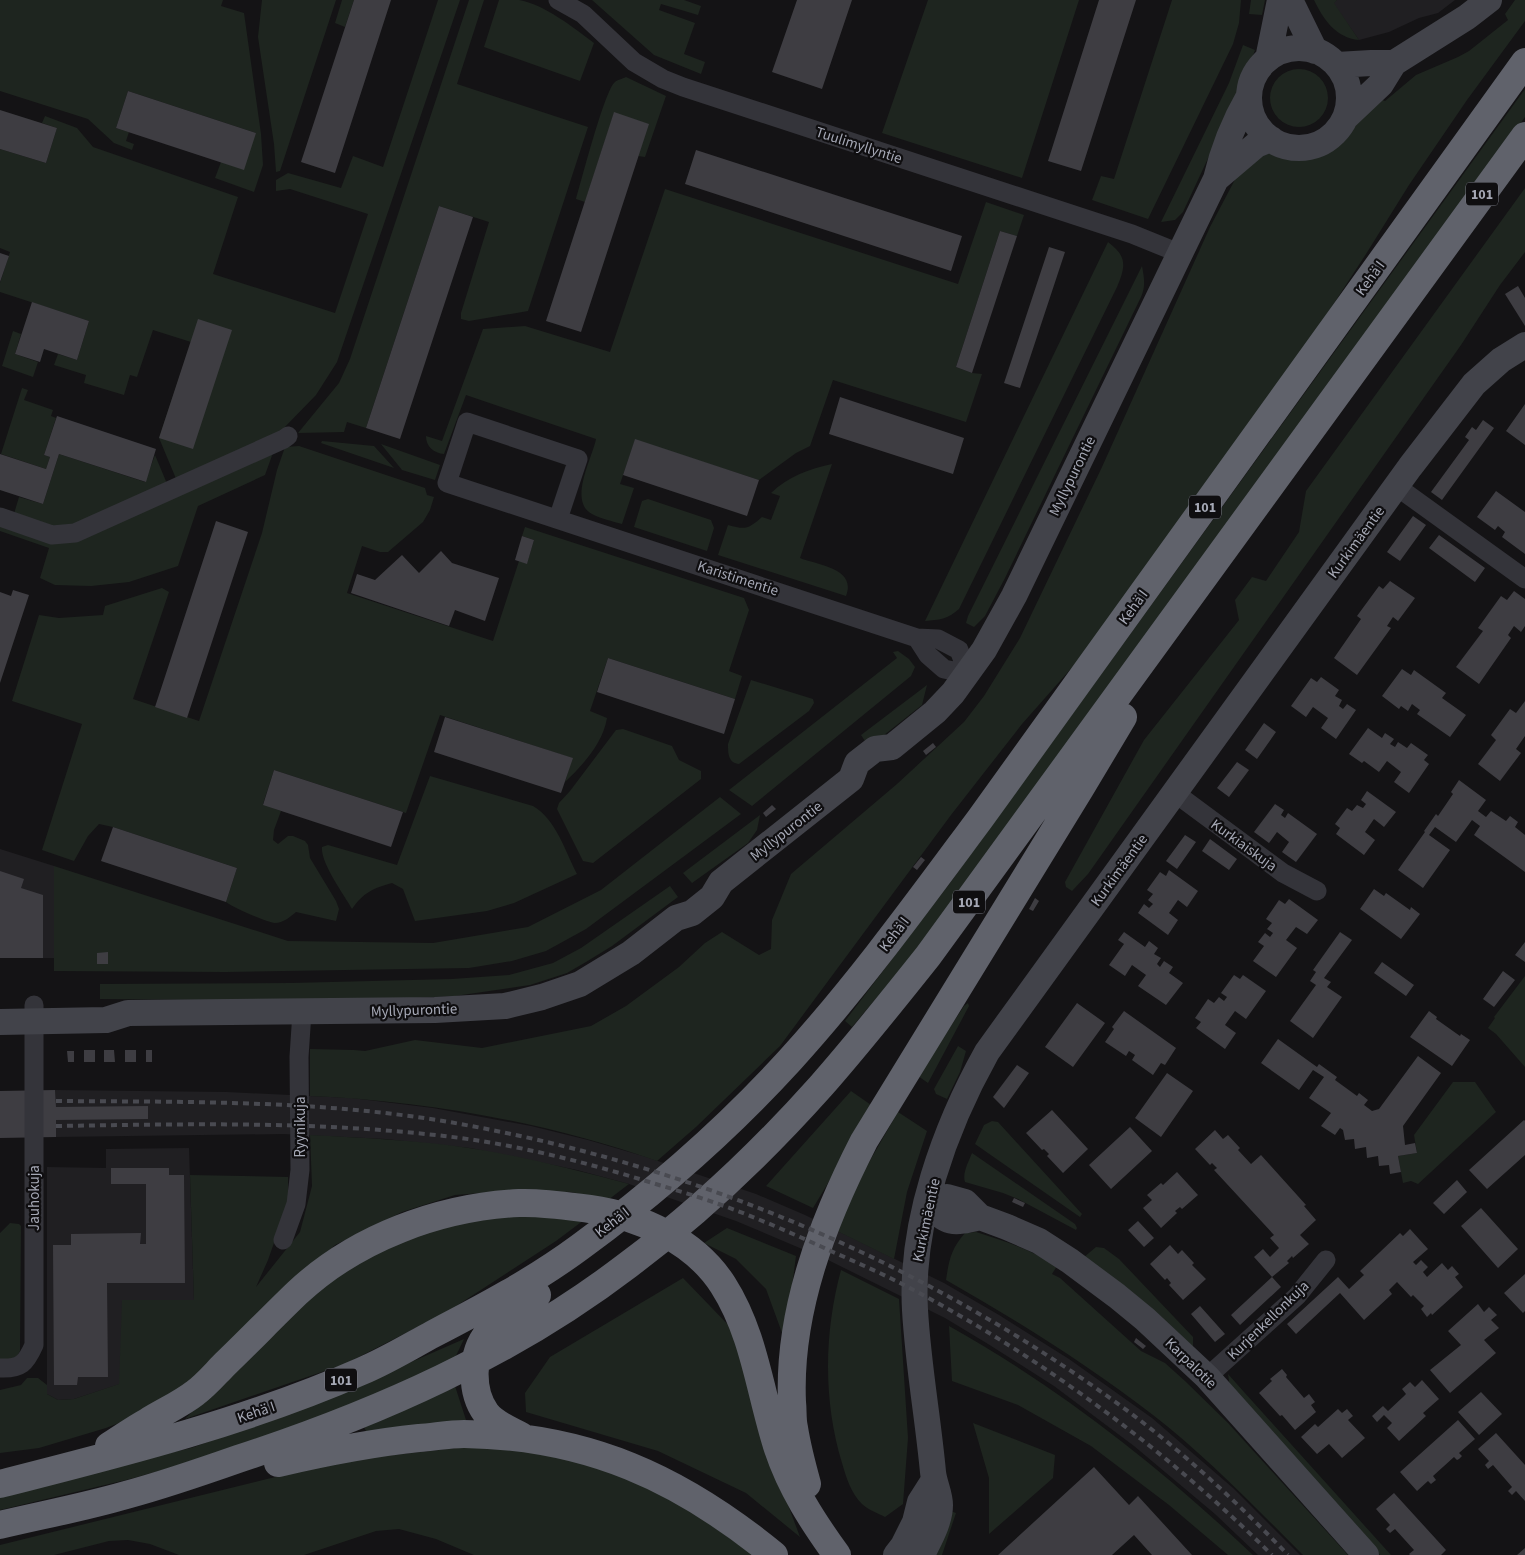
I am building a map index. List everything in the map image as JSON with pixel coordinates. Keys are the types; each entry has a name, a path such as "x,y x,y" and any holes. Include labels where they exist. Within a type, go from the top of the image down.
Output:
{"highway":[{"name":"Kehä I","path":"0,1484 83,1463 250,1415 364,1371 496,1301 578,1248 641,1199 717,1133 790,1059 842,1001 894,934 980,819 1525,62"},
{"name":"101","path":"0,1524 124,1496 309,1436 395,1400 476,1362 558,1315 628,1265 677,1226 726,1183 821,1086 928,956 1525,136"},
{"path":"830,1545 808,1488 794,1428 791,1364 801,1301 818,1246 836,1198 864,1141 1126,712 1159,641"},
{"path":"83,1463 196,1392 299,1291 335,1263 374,1240 406,1226 442,1215 519,1203 552,1204 603,1211 630,1218 656,1229 695,1253 722,1283 746,1329 778,1450 800,1502 830,1545"},
{"path":"525,1438 499,1424 486,1413 478,1395 475,1381 476,1362 480,1348 488,1333 535,1298 578,1248"},
{"path":"124,1496 220,1477 364,1444 462,1434 525,1438 602,1455 670,1484 721,1515 774,1555"}],"street":[{"name":"Tuulimyllyntie","path":"558,0 583,14 634,62 650,72 683,87 1132,234 1180,253"},
{"path":"1268,59 1280,0"},
{"path":"1290,0 1315,51"},
{"path":"1345,118 1381,84 1394,63 1467,17 1489,0"},
{"path":"1303,48 1315,51 1323,54 1337,65 1346,82 1349,100 1345,118 1341,126 1329,139 1313,146 1295,148 1278,144 1271,140 1257,125 1250,106 1253,79 1262,64 1278,53 1290,49 1303,48"},
{"path":"1337,65 1394,63"},
{"name":"Myllypurontie","path":"0,1022 35,1013 106,1005 128,1013 435,1010 505,1006 542,997 580,984 631,954 676,918 682,901 701,886 721,882 851,779 868,777 885,763 892,747 935,712 968,674 984,650 1014,596 1216,179 1223,150 1250,96"},
{"name":"Myllypurontie","path":"1216,179 1256,145 1271,140"},
{"name":"Kurkimäentie","path":"922,1555 932,1534 940,1505 934,1480 918,1341 915,1279 916,1252 927,1204 957,1110 987,1052 1396,486 1474,384 1501,360 1525,344"},
{"name":"Karistimentie","path":"558,519 578,459 468,422 448,483 917,638 938,639 958,650 968,674"},
{"path":"0,517 52,535 75,533 288,436"},
{"path":"1396,486 1525,579"},
{"name":"Kurkiaiskuja","path":"1175,793 1284,874 1317,891"},
{"name":"Myllypurontie","path":"0,1005 35,1013"},
{"name":"Ryynikuja","path":"283,1240 296,1204 300,1170 299,1057 302,1012"},
{"name":"Jauhokuja","path":"0,1368 9,1369 21,1366 29,1358 34,1345 35,1013"},
{"name":"Karpalotie","path":"927,1204 948,1197 965,1202 980,1217 1039,1241 1070,1261 1138,1313 1207,1377 1366,1555"},
{"name":"Kurjenkellonkuja","path":"1207,1377 1297,1296 1326,1260"},
{"path":"896,1555 903,1546 915,1522 920,1502 934,1480"}],"shaded area":[{"path":"0,0 223,0 221,6 244,13 261,134 263,165 254,192 215,178 221,162 256,133 128,91 116,128 129,132 126,141 134,144 132,150 114,143 88,119 0,91"},
{"path":"262,0 336,0 280,171 276,172 274,144 258,37"},
{"path":"342,0 354,0 345,27 335,23"},
{"path":"438,0 460,0 337,362 316,395 281,431 177,481 159,438 191,342 153,330 137,377 130,375 124,395 84,383 86,375 54,365 58,354 77,360 89,321 0,292 0,283 10,252 0,248 0,149 46,163 57,128 42,123 45,116 77,128 93,147 238,197 213,274 335,313 368,214 290,189 276,191 276,180 288,173 341,188 353,156 383,167"},
{"path":"469,0 484,0 457,84 588,127 528,311 469,321 461,319 461,313 489,222 439,206 366,428 347,422 344,432 298,433 339,383 350,359"},
{"path":"499,0 519,0 538,6 558,17 594,43 580,81 484,47"},
{"path":"592,0 684,0 701,6 698,15 661,4 659,10 695,23 684,54 705,62 701,74 654,55"},
{"path":"928,0 1079,0 1022,178 882,133"},
{"path":"1172,0 1241,0 1239,23 1233,44 1148,219 1092,200 1101,176 1114,179"},
{"path":"1251,0 1265,0 1262,15 1249,14"},
{"path":"1314,0 1337,0 1334,3 1359,40 1344,36 1331,26"},
{"path":"1337,0 1455,0 1438,13 1419,18 1389,32 1359,40 1333,3"},
{"path":"1515,0 1525,0 1525,21 1467,100 1409,185 1305,348 1083,655 1022,724 951,815 780,1046 696,1127 657,1161 572,1135 486,1116 398,1103 310,1096 310,1049 365,1051 415,1040 482,1048 591,1026 626,1006 679,967 705,943 722,932 759,955 771,949 772,920 791,874 897,784 964,722 984,696 1020,638 1102,467 1210,227 1240,170 1261,155 1274,153 1305,157 1335,145 1375,97 1385,101 1416,75 1469,51 1508,20 1505,14"},
{"path":"1243,45 1255,50 1245,79 1183,212 1175,220 1161,222 1229,83"},
{"path":"1299,69 1315,74 1323,82 1328,98 1323,114 1315,122 1299,127 1283,122 1275,114 1270,98 1275,82 1283,74"},
{"path":"626,77 666,96 645,157 638,156 648,124 614,113 585,202 576,199 605,101 615,82"},
{"path":"1525,89 1525,117 921,945 852,1027 845,1021 950,883"},
{"path":"1525,188 1525,252 1088,874 1072,891 1066,887 1065,882 1144,740 1239,620 1235,600 1252,577 1266,581 1299,532 1306,491"},
{"path":"665,189 958,284 986,202 1024,215 1017,236 1000,231 956,367 972,373 982,374 966,422 833,380 810,446 796,453 759,480 635,440 620,484 634,488 622,524 592,514 585,508 582,500 584,479 596,439 466,395 444,454 431,449 427,443 426,436 442,441 483,329 525,326 610,352"},
{"path":"1108,242 1119,252 1123,262 1122,273 1117,287 959,609 943,618 925,621"},
{"path":"1142,266 1144,278 1143,293 1005,578 985,616 974,627 966,623 968,616"},
{"path":"13,331 21,334 15,354 38,362 33,377 2,366"},
{"path":"22,388 28,390 24,400 53,410 51,416 56,418 44,455 50,457 46,469 1,454"},
{"path":"322,441 374,446 394,468 321,443"},
{"path":"381,444 440,465 435,480 402,470"},
{"path":"299,446 425,488 427,495 434,497 430,510 423,522 388,552 380,552 362,546 347,593 493,641 519,561 527,563 534,540 522,536 525,527 744,598 749,610 729,671 742,676 735,699 608,658 590,711 607,718 605,727 597,745 565,782 572,758 440,715 406,813 274,770 263,804 281,811 274,830 273,840 278,844 288,836 293,836 305,841 308,845 310,858 336,901 339,909 336,921 296,912 284,921 275,923 250,914 226,902 237,868 113,827 99,824 88,836 74,861 42,850 82,724 12,701 39,615 59,618 103,615 105,606 162,588 169,592 133,699 199,721 262,533 277,470 285,447"},
{"path":"274,450 265,475 198,506 178,566 129,582 91,586 55,585 40,578 49,548 0,531 0,524 41,538"},
{"path":"59,454 145,482 155,455 168,486 63,529 13,517 19,497 43,504"},
{"path":"832,464 800,558 834,569 841,574 846,579 848,587 846,596 718,555 728,525 743,528 750,526 762,517 771,520 780,496 771,493 785,482 800,474"},
{"path":"648,499 711,520 714,528 707,551 634,527 642,501"},
{"path":"898,651 909,659 915,667 911,676 752,806 729,790 897,658 893,652"},
{"path":"751,680 813,699 814,703 809,711 739,764 731,760 728,744"},
{"path":"927,685 922,705 869,747 861,735"},
{"path":"623,729 672,746 679,760 701,771 701,779 593,863 583,861 557,809 559,803 616,730"},
{"path":"430,776 533,806 554,827 577,874 514,903 487,911 415,921 403,889 392,883 369,892 352,909 329,870 322,853 322,847 328,845 397,865"},
{"path":"720,797 741,814 586,929 546,951 512,961 469,968 226,972 54,971 54,866 288,941 433,943 528,927 601,890"},
{"path":"760,815 757,830 748,843 692,883 683,873"},
{"path":"0,849 54,866 54,958 0,958"},
{"path":"670,886 678,897 612,946 567,973 530,985 455,996 359,1001 100,999 100,984 291,983 452,979 509,975 553,963 581,948"},
{"path":"1525,976 1525,1067 1496,1034 1488,1028"},
{"path":"968,1003 969,1006 928,1083 918,1076 964,1006"},
{"path":"958,1046 966,1051 960,1072 947,1099 936,1094 934,1089"},
{"path":"1453,1082 1475,1082 1496,1112 1418,1184 1411,1181 1403,1183 1398,1156 1417,1153 1414,1135"},
{"path":"55,1090 227,1092 352,1098 433,1108 531,1126 588,1140 643,1156 756,1194 805,1215 944,1283 1069,1359 1152,1418 1233,1488 1300,1555 1258,1555 1215,1514 1134,1446 1054,1386 945,1318 828,1260 736,1221 629,1184 577,1170 470,1148 385,1139 283,1134 56,1137"},
{"path":"851,1091 874,1107 813,1208 766,1186"},
{"path":"898,1112 927,1131 907,1192 894,1259 837,1231 857,1183"},
{"path":"992,1121 998,1122 1082,1214 1080,1217 975,1144 984,1125"},
{"path":"310,1135 410,1141 489,1151 629,1184 608,1200 571,1192 506,1191 455,1195 402,1212 335,1245 183,1388 137,1416 106,1428 39,1448 0,1453 0,1390 21,1385 27,1378 38,1378 47,1385 47,1394 58,1400 74,1399 119,1384 122,1300 194,1300 190,1175 288,1177 288,1203 268,1260 256,1287 300,1232 312,1186"},
{"path":"189,1148 194,1300 123,1300 120,1384 74,1399 58,1400 47,1394 47,1167 106,1168 106,1149"},
{"path":"972,1153 1075,1224 1076,1230 1018,1199 965,1182 965,1171"},
{"path":"514,1212 588,1217 556,1241 447,1312 345,1364 185,1419 243,1359 333,1278 412,1234"},
{"path":"10,1223 21,1226 20,1351 16,1358 0,1364 0,1233"},
{"path":"727,1228 796,1256 785,1341 766,1289 736,1259 704,1243"},
{"path":"976,1232 1018,1246 1057,1266 1052,1274 1060,1278 1141,1351 1165,1363 1185,1381 1228,1423 1348,1555 1303,1555 1212,1465 1153,1415 1052,1344 946,1280 950,1261 957,1244 965,1233"},
{"path":"1096,1247 1104,1248 1119,1259 1193,1337 1193,1346 1190,1348 1083,1258"},
{"path":"841,1270 899,1299 908,1438 903,1504 885,1517 864,1506 852,1490 842,1463 831,1415 828,1366 829,1342 835,1294"},
{"path":"683,1278 737,1334 772,1462 800,1537 746,1493 658,1451 526,1412 525,1393 550,1357"},
{"path":"949,1326 1030,1376 1108,1431 1182,1491 1253,1555 1228,1555 1169,1505 1091,1446 1018,1405 952,1381"},
{"path":"464,1339 454,1360 361,1403 219,1454 130,1479 0,1510 0,1493 191,1448 315,1404"},
{"path":"1228,1374 1391,1555 1380,1555 1230,1388"},
{"path":"455,1386 467,1423 367,1433 364,1427"},
{"path":"973,1423 1055,1455 1053,1478 989,1534 989,1478"},
{"path":"500,1447 587,1463 667,1494 754,1555 474,1555 436,1539 399,1529 376,1531 304,1555 179,1555 150,1544 128,1540 109,1541 54,1555 0,1555 0,1545 267,1479 357,1459 457,1448"},
{"path":"948,1510 956,1513 942,1555 932,1555"}],"building":[{"path":"354,0 391,0 335,173 301,162"},
{"path":"797,0 852,0 822,89 772,72"},
{"path":"1099,0 1136,0 1081,171 1048,161"},
{"path":"128,91 256,133 244,170 116,128"},
{"path":"0,110 57,128 46,163 0,149"},
{"path":"614,112 649,124 581,332 546,321"},
{"path":"696,150 962,236 951,271 685,184"},
{"path":"439,206 473,217 400,439 366,428"},
{"path":"1000,231 1017,236 972,373 956,367"},
{"path":"1049,247 1065,252 1020,388 1004,383"},
{"path":"0,253 9,256 0,282"},
{"path":"1518,286 1525,298 1525,326 1505,294"},
{"path":"32,302 89,321 77,360 44,349 40,362 15,354"},
{"path":"198,319 232,330 193,449 159,438"},
{"path":"840,397 964,438 953,474 829,434"},
{"path":"1525,404 1525,445 1506,431"},
{"path":"57,416 156,449 146,482 59,454 43,504 0,490 0,454 46,469 50,457 44,455"},
{"path":"1483,420 1494,428 1442,500 1431,492 1469,440 1465,437 1472,427 1476,430"},
{"path":"635,439 759,480 747,516 623,475"},
{"path":"1496,491 1525,512 1525,554 1502,537 1505,532 1498,526 1495,530 1477,517"},
{"path":"1413,516 1426,525 1400,561 1387,552"},
{"path":"216,521 248,532 187,718 155,707"},
{"path":"1439,535 1485,568 1475,582 1429,548"},
{"path":"522,536 534,540 527,564 515,560"},
{"path":"441,551 452,563 499,578 485,621 455,610 449,626 351,593 357,574 375,580 402,555 419,573"},
{"path":"1390,581 1415,598 1398,621 1393,617 1387,626 1391,628 1357,675 1334,658 1361,619 1357,616 1379,586 1383,589"},
{"path":"13,590 29,595 0,683 0,592 11,596"},
{"path":"1514,591 1525,599 1525,626 1521,632 1514,626 1508,635 1511,638 1479,684 1456,667 1483,631 1478,628 1501,596 1507,600"},
{"path":"608,658 735,699 724,734 597,692"},
{"path":"1402,669 1411,675 1414,670 1446,693 1442,698 1466,715 1450,737 1417,714 1420,710 1412,704 1408,711 1401,706 1399,709 1382,696"},
{"path":"1321,677 1339,690 1335,696 1342,700 1339,706 1343,709 1347,704 1356,710 1336,739 1321,728 1328,718 1313,707 1306,717 1291,706 1311,678 1317,682"},
{"path":"1525,701 1525,736 1516,749 1521,753 1500,781 1478,764 1496,740 1491,735 1510,709 1516,713"},
{"path":"445,717 573,758 561,793 434,752"},
{"path":"1264,723 1276,732 1257,759 1245,750"},
{"path":"1368,728 1382,738 1385,733 1394,739 1390,744 1395,747 1398,742 1407,748 1411,743 1428,755 1424,760 1429,764 1409,793 1394,782 1401,772 1387,761 1379,772 1364,761 1362,763 1349,754"},
{"path":"933,743 936,747 926,755 923,751"},
{"path":"1237,762 1249,770 1229,797 1217,788"},
{"path":"274,770 403,812 391,847 263,805"},
{"path":"1459,780 1486,800 1478,811 1486,817 1491,811 1506,821 1510,816 1518,822 1515,827 1525,835 1525,872 1474,835 1480,826 1472,820 1456,842 1435,827 1429,835 1450,850 1423,888 1398,870 1436,814 1438,816 1453,794 1451,792"},
{"path":"1367,791 1396,812 1384,827 1374,819 1365,832 1375,840 1364,855 1336,834 1340,828 1335,824 1347,808 1352,811 1357,805 1363,808 1366,804 1361,800"},
{"path":"1275,804 1284,810 1281,815 1285,818 1288,813 1317,834 1296,862 1282,852 1289,842 1277,832 1269,843 1254,832"},
{"path":"772,805 776,809 766,817 763,813"},
{"path":"113,827 237,868 226,902 101,861"},
{"path":"1185,835 1196,842 1177,869 1166,861"},
{"path":"1210,839 1237,859 1229,870 1202,851"},
{"path":"921,857 925,860 917,870 913,867"},
{"path":"1169,870 1198,891 1187,907 1178,900 1169,913 1178,920 1168,935 1138,913 1144,904 1149,908 1153,904 1148,900 1153,894 1147,890 1160,872 1166,876"},
{"path":"0,871 24,879 21,888 43,895 43,958 0,958"},
{"path":"1374,889 1384,896 1386,893 1410,910 1411,907 1420,914 1401,939 1360,909"},
{"path":"1035,898 1039,901 1033,911 1029,909"},
{"path":"1289,899 1318,920 1307,934 1296,927 1286,940 1297,948 1276,977 1253,961 1264,946 1258,942 1265,933 1270,937 1273,933 1267,929 1272,923 1266,919 1279,900 1285,904"},
{"path":"1124,932 1145,947 1149,941 1158,948 1154,954 1161,958 1157,964 1160,967 1164,961 1173,967 1169,973 1183,983 1166,1005 1138,986 1146,975 1132,965 1125,976 1109,965 1124,944 1118,940"},
{"path":"1340,932 1352,940 1324,978 1331,982 1327,987 1342,997 1313,1038 1290,1021 1316,985 1310,981 1316,972 1313,970"},
{"path":"1525,942 1525,962 1515,955"},
{"path":"108,952 108,964 97,964 97,953"},
{"path":"1382,962 1414,985 1406,996 1374,973"},
{"path":"1503,971 1515,980 1494,1007 1483,999"},
{"path":"1234,975 1240,979 1243,975 1266,991 1246,1019 1235,1011 1225,1025 1236,1033 1225,1049 1196,1028 1201,1022 1195,1018 1208,999 1214,1003 1219,997 1224,1001 1227,997 1221,993"},
{"path":"1077,1003 1105,1023 1073,1067 1045,1047"},
{"path":"1124,1011 1176,1048 1165,1065 1161,1063 1153,1075 1132,1060 1135,1055 1129,1051 1126,1056 1105,1042 1114,1029 1112,1027"},
{"path":"1429,1011 1437,1017 1436,1019 1460,1036 1461,1034 1470,1040 1452,1066 1410,1037"},
{"path":"1278,1039 1317,1067 1319,1064 1337,1077 1335,1080 1357,1096 1359,1093 1368,1100 1364,1105 1372,1111 1379,1109 1418,1056 1441,1073 1403,1126 1405,1145 1415,1143 1417,1153 1398,1156 1401,1172 1390,1174 1389,1165 1379,1166 1378,1156 1367,1158 1366,1147 1355,1149 1354,1139 1345,1140 1343,1130 1340,1128 1335,1135 1321,1126 1331,1113 1309,1098 1324,1077 1313,1070 1299,1090 1261,1063"},
{"path":"84,1050 95,1050 95,1062 84,1062"},
{"path":"104,1050 114,1050 115,1062 104,1062"},
{"path":"125,1050 136,1050 136,1062 125,1062"},
{"path":"146,1050 152,1050 152,1062 146,1062"},
{"path":"67,1051 74,1051 74,1062 68,1062"},
{"path":"1017,1065 1029,1073 1004,1108 993,1097"},
{"path":"1167,1073 1193,1091 1161,1137 1135,1118"},
{"path":"55,1090 56,1107 148,1106 148,1119 56,1120 56,1137 0,1138 0,1091"},
{"path":"1052,1110 1088,1149 1063,1173 1047,1156 1049,1154 1044,1149 1042,1150 1026,1133"},
{"path":"1524,1120 1525,1155 1487,1189 1469,1170"},
{"path":"1130,1127 1152,1151 1111,1189 1089,1165"},
{"path":"1215,1130 1223,1139 1228,1135 1251,1164 1261,1155 1306,1205 1304,1206 1316,1220 1300,1235 1309,1244 1293,1258 1292,1256 1287,1261 1289,1263 1272,1277 1254,1257 1263,1249 1270,1257 1279,1248 1270,1238 1274,1235 1214,1170 1217,1168 1212,1163 1210,1165 1195,1149"},
{"path":"111,1168 169,1168 169,1175 184,1175 185,1283 107,1283 108,1377 78,1377 77,1385 54,1385 53,1245 71,1245 71,1234 141,1233 140,1244 146,1244 146,1184 111,1184"},
{"path":"1177,1172 1198,1195 1182,1209 1180,1207 1175,1211 1177,1213 1161,1228 1143,1208 1152,1200 1147,1195 1161,1183 1163,1185"},
{"path":"1457,1180 1467,1192 1444,1214 1433,1203"},
{"path":"1014,1198 1025,1203 1023,1207 1012,1202"},
{"path":"1481,1208 1518,1249 1498,1268 1461,1226"},
{"path":"1138,1221 1154,1238 1144,1247 1128,1230"},
{"path":"1410,1229 1428,1249 1413,1262 1416,1265 1421,1260 1428,1267 1423,1272 1427,1277 1442,1263 1448,1270 1452,1266 1459,1274 1455,1277 1463,1287 1432,1315 1431,1313 1427,1317 1421,1309 1424,1306 1413,1295 1411,1297 1397,1282 1389,1290 1392,1294 1364,1320 1340,1293 1296,1334 1287,1324 1338,1277 1349,1289 1364,1275 1360,1271 1400,1233 1403,1236"},
{"path":"1170,1245 1178,1254 1182,1250 1194,1263 1192,1265 1206,1279 1183,1300 1169,1285 1171,1283 1167,1278 1165,1280 1150,1264"},
{"path":"1525,1274 1525,1311 1523,1313 1504,1293"},
{"path":"1272,1277 1281,1287 1240,1325 1231,1315"},
{"path":"1478,1304 1484,1312 1489,1307 1497,1315 1491,1320 1499,1328 1484,1340 1496,1353 1450,1393 1430,1370 1461,1345 1448,1331"},
{"path":"1200,1306 1225,1334 1215,1342 1191,1314"},
{"path":"1136,1338 1146,1346 1143,1349 1134,1342"},
{"path":"1282,1369 1287,1375 1286,1377 1304,1398 1309,1394 1315,1402 1311,1405 1316,1412 1295,1430 1259,1393 1272,1381 1270,1379"},
{"path":"1422,1380 1439,1399 1423,1413 1426,1416 1399,1441 1387,1428 1392,1423 1384,1415 1377,1422 1372,1416 1383,1406 1388,1411 1406,1394 1402,1389 1410,1382 1415,1387"},
{"path":"1481,1392 1502,1414 1479,1435 1458,1412"},
{"path":"1338,1409 1342,1413 1347,1409 1353,1416 1348,1420 1365,1438 1342,1458 1329,1444 1317,1454 1301,1437 1315,1424 1318,1427"},
{"path":"1458,1420 1475,1439 1459,1453 1462,1456 1459,1459 1457,1460 1454,1457 1433,1476 1436,1480 1431,1484 1428,1481 1417,1491 1400,1472"},
{"path":"1496,1433 1525,1465 1525,1501 1516,1491 1512,1495 1508,1491 1512,1487 1493,1465 1488,1469 1485,1465 1489,1461 1478,1449"},
{"path":"1094,1467 1129,1505 1138,1496 1192,1555 1152,1555 1134,1535 1112,1555 998,1555"},
{"path":"1394,1493 1446,1550 1441,1555 1410,1555 1414,1550 1395,1529 1390,1533 1386,1529 1390,1525 1376,1509"},
{"path":"1525,1548 1525,1555 1517,1555"}],"railway":[{"path":"56,1101 253,1104 302,1106 400,1115 449,1122 539,1140 629,1164 716,1192 802,1225 885,1263 966,1306 1045,1354 1121,1406 1165,1440 1229,1496 1288,1555"},
{"path":"56,1126 201,1124 299,1126 396,1131 444,1136 525,1149 579,1162 723,1205 888,1277 956,1313 1005,1343 1099,1407 1145,1442 1189,1478 1272,1555"}]}
